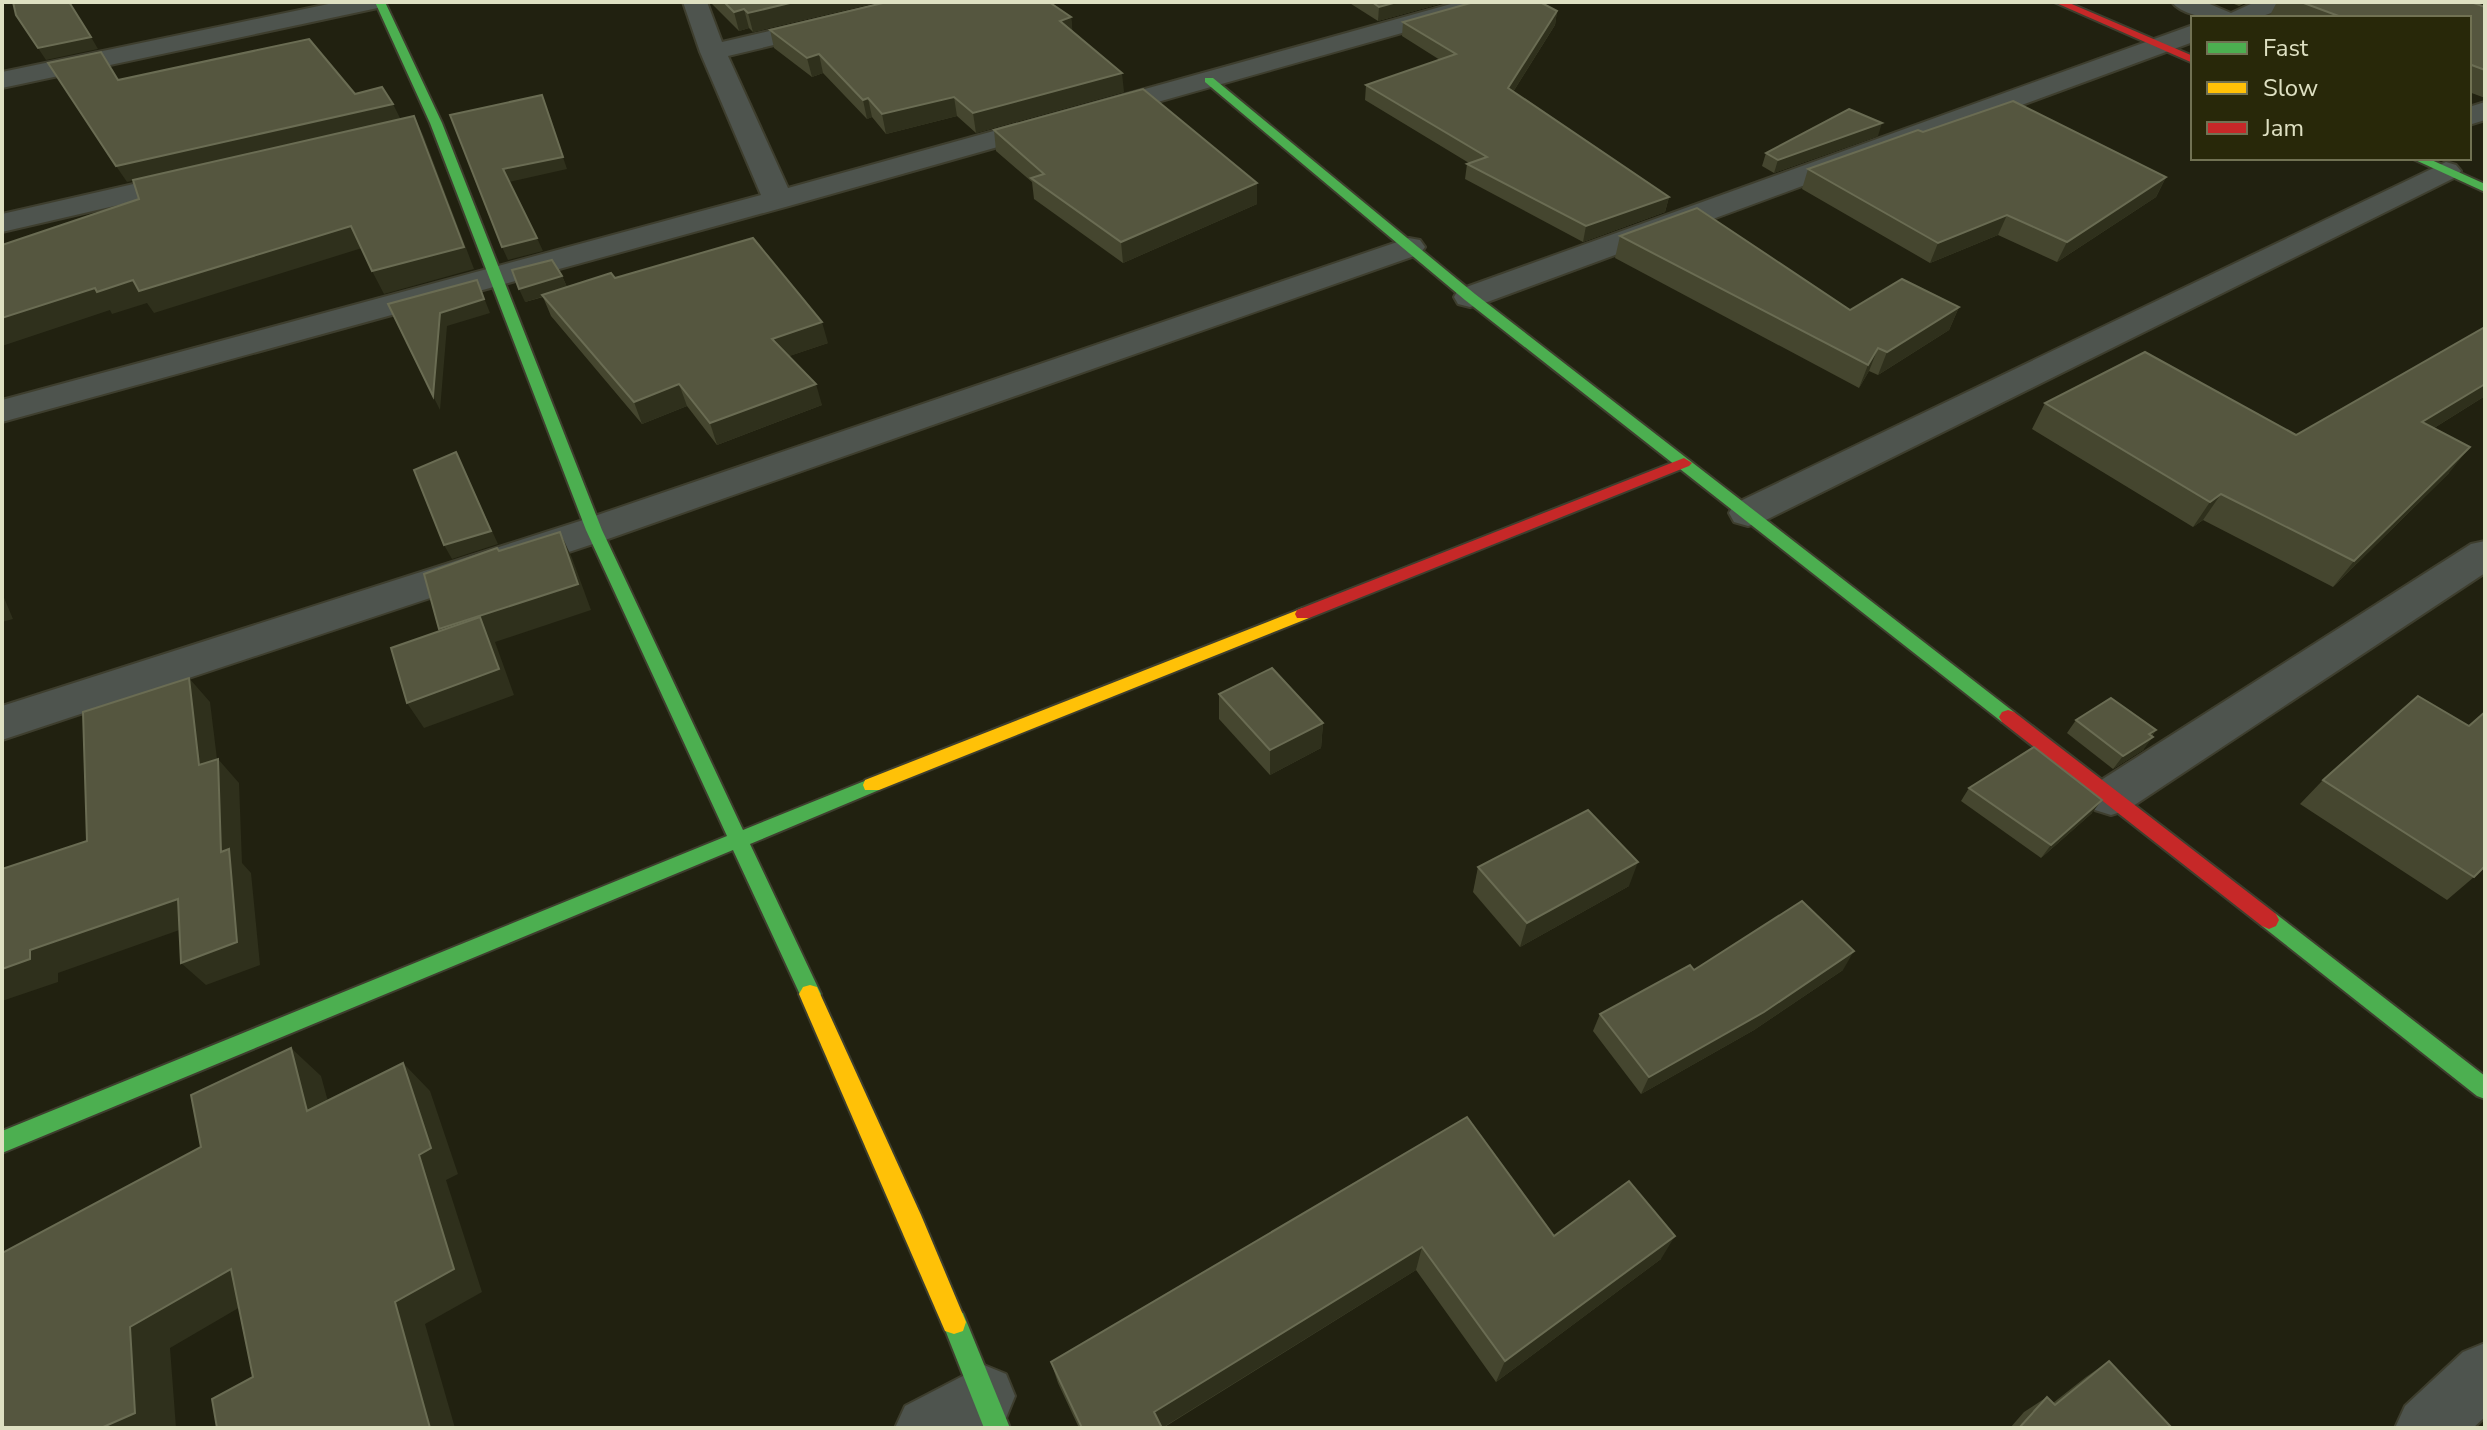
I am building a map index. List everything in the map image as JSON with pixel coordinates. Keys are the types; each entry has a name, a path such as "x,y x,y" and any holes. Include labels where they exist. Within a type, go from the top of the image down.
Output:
{"street":[{"path":"2,80 373,2"},
{"path":"380,2 436,123 594,530 739,838 913,1223 990,1412 927,1428"},
{"path":"695,2 713,52 778,200"},
{"path":"713,52 924,2"},
{"path":"2,411 778,200 1485,2"},
{"path":"2059,2 2191,59"},
{"path":"2184,2 2218,16"},
{"path":"2244,16 2276,2"},
{"path":"1470,297 2191,34"},
{"path":"1209,80 1470,297 2485,1089"},
{"path":"405,130 436,123"},
{"path":"1748,513 2431,164 2485,188"},
{"path":"2,223 219,173"},
{"path":"2,723 594,530 1409,247"},
{"path":"2,1142 739,838 1684,463"},
{"path":"2111,797 2485,554"},
{"path":"2427,1428 2485,1374"}],"building":[{"path":"13,2 69,2 91,37 38,48 16,15"},
{"path":"724,2 794,2 748,13 744,9 734,12"},
{"path":"887,2 1049,2 1071,17 1060,21 1122,73 973,113 954,97 882,114 868,98 863,100 819,54 807,58 770,30"},
{"path":"1372,2 1397,2 1379,7"},
{"path":"1474,2 1540,2 1557,11 1508,88 1669,197 1586,226 1467,164 1487,157 1366,85 1456,54 1403,22"},
{"path":"2301,2 2471,2 2485,7 2485,70 2471,65 2471,16 2339,16"},
{"path":"309,39 355,94 382,87 393,104 116,166 48,63 101,52 118,80"},
{"path":"1143,89 1257,183 1121,242 1031,178 1044,174 994,130"},
{"path":"542,95 563,157 503,169 537,238 502,247 450,115"},
{"path":"2013,101 2166,177 2067,242 2007,215 1938,243 1808,169 1918,130 1923,132"},
{"path":"1849,109 1882,123 1778,160 1766,153"},
{"path":"414,116 464,247 372,271 351,226 139,291 133,280 97,292 95,288 2,318 2,245 139,199 133,180"},
{"path":"1697,208 1850,310 1902,279 1959,307 1887,352 1878,348 1868,365 1620,236"},
{"path":"753,238 822,322 772,339 816,384 710,423 679,384 634,402 542,295 611,273 615,278"},
{"path":"552,260 562,276 519,289 512,270"},
{"path":"477,280 484,299 440,313 433,396 388,304"},
{"path":"2485,327 2485,384 2422,422 2470,447 2354,561 2221,494 2210,502 2045,403 2145,352 2296,435"},
{"path":"456,452 491,531 444,545 414,470"},
{"path":"560,532 578,584 439,629 424,574 497,548 499,551"},
{"path":"480,617 499,669 407,703 391,648"},
{"path":"1272,668 1323,723 1270,750 1219,694"},
{"path":"189,678 199,765 218,759 221,852 229,849 237,942 181,963 178,899 30,950 30,959 2,969 2,869 87,841 83,712"},
{"path":"2418,696 2469,726 2485,712 2485,866 2474,877 2323,780"},
{"path":"2111,698 2156,730 2149,734 2153,737 2123,756 2076,720"},
{"path":"2034,747 2102,800 2051,845 1969,788"},
{"path":"1588,810 1638,862 1527,923 1478,867"},
{"path":"1802,901 1854,951 1764,1012 1649,1077 1600,1014 1690,965 1694,970"},
{"path":"291,1048 307,1111 403,1063 431,1148 419,1155 454,1269 395,1302 430,1428 217,1428 212,1399 253,1377 231,1269 130,1327 135,1413 101,1428 2,1428 2,1253 201,1147 191,1095"},
{"path":"1467,1117 1554,1236 1629,1181 1675,1236 1505,1361 1422,1247 1154,1412 1162,1428 1082,1428 1051,1362"},
{"path":"2109,1361 2172,1428 2019,1428 2047,1397 2055,1405"}],"traffic: fast":[{"path":"380,2 436,123 594,530 810,994"},
{"path":"1209,80 1470,297 2008,717"},
{"path":"2422,160 2485,188"},
{"path":"2,1142 872,785"},
{"path":"2269,920 2485,1089"},
{"path":"954,1322 997,1428"}],"traffic: slow":[{"path":"872,785 1303,614"},
{"path":"810,994 954,1322"}],"traffic: jam":[{"path":"2059,2 2191,59"},
{"path":"1303,614 1684,463"},
{"path":"2008,717 2269,920"}]}
